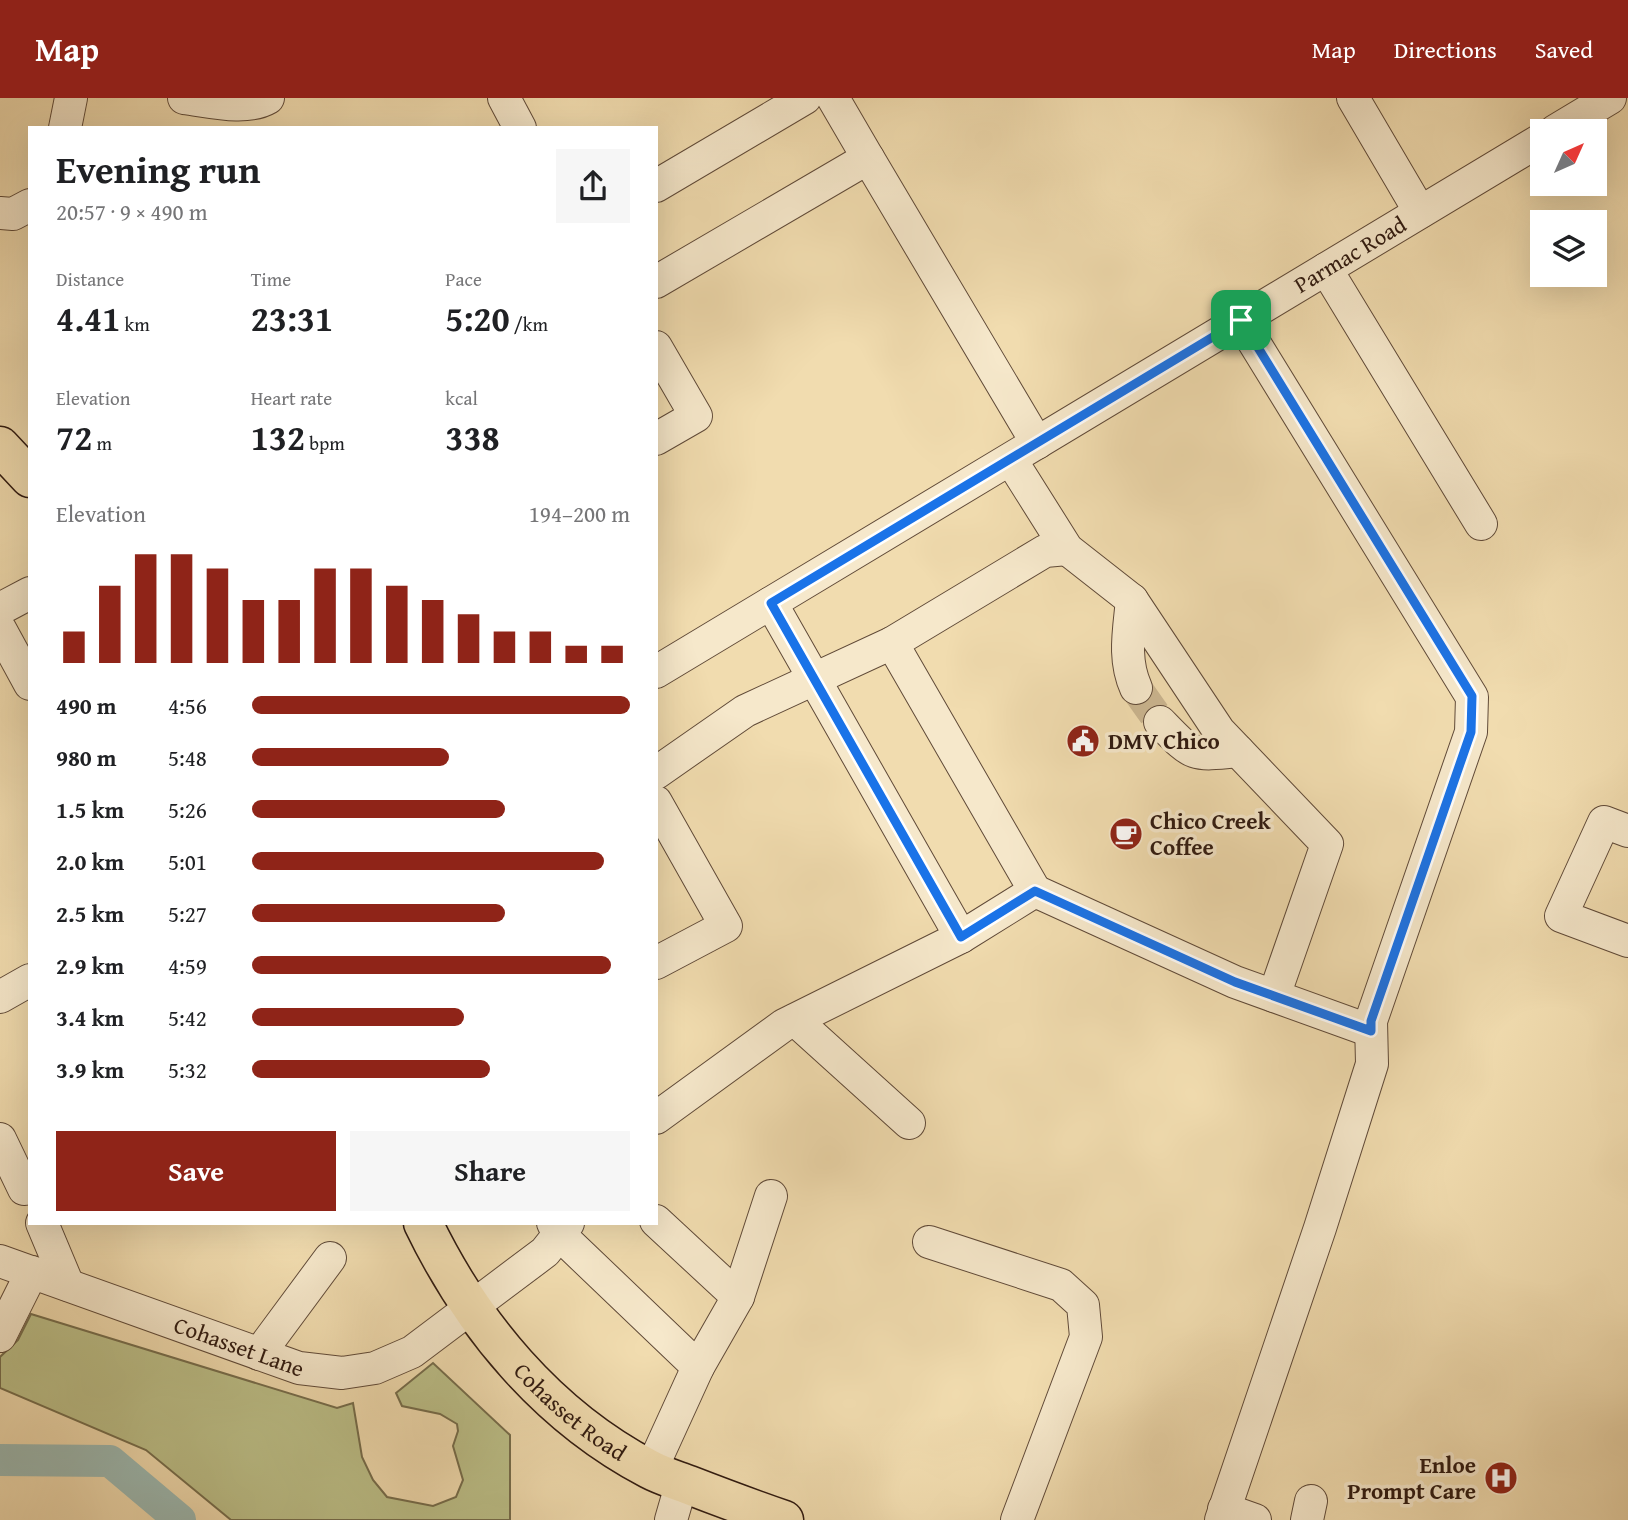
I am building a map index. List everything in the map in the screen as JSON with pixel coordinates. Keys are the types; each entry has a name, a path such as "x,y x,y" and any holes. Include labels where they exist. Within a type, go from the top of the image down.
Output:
{"main road":[{"path":"0,446 28,476"},
{"name":"Cohasset Road","path":"424,1225 471,1309 510,1360 554,1402 606,1443 666,1476 784,1520"}],"street":[{"path":"65,126 71,98"},
{"path":"184,98 231,104 261,103 268,98"},
{"path":"503,98 519,126"},
{"path":"658,186 805,98"},
{"path":"833,98 868,158 1024,452 1067,549 1132,600 1219,732 1327,844 1274,996"},
{"path":"1353,98 1420,212"},
{"path":"1575,119 1610,98"},
{"name":"Parmac Road","path":"658,671 1530,146"},
{"path":"658,281 868,158"},
{"path":"0,214 13,214 28,206"},
{"path":"1326,269 1481,524"},
{"path":"1241,320 1472,696 1471,732 1371,1021 1372,1064 1223,1515 1255,1520"},
{"path":"658,350 696,416 658,438"},
{"path":"658,771 745,712 892,643 1045,551 1067,549"},
{"path":"0,609 28,594"},
{"path":"1132,600 1127,655 1129,672 1136,688"},
{"path":"771,603 961,937"},
{"path":"0,629 28,680"},
{"path":"892,643 1035,891 1235,982 1371,1031"},
{"path":"1160,722 1184,747 1200,755 1238,751"},
{"path":"658,806 726,926 658,962"},
{"path":"1628,831 1604,822 1561,916 1628,941"},
{"path":"658,1117 784,1025 961,937 1035,891"},
{"path":"0,997 28,981"},
{"path":"795,1020 909,1123"},
{"path":"0,1139 18,1190"},
{"path":"671,1520 666,1476 698,1367 738,1297 771,1196"},
{"path":"658,1223 738,1297"},
{"path":"43,1225 68,1285"},
{"path":"560,1227 698,1367"},
{"name":"Cohasset Lane","path":"0,1261 299,1368 342,1373 375,1368 412,1352 545,1252 560,1227"},
{"path":"929,1242 1061,1285 1083,1305 1086,1337 1017,1520"},
{"path":"259,1354 330,1258"},
{"path":"0,1336 32,1272"}],"green space":[{"path":"31,1314 337,1408 353,1403 362,1457 373,1480 387,1497 433,1506 456,1497 463,1480 453,1446 458,1431 457,1424 440,1414 402,1406 396,1393 433,1363 510,1435 510,1520 231,1520 146,1450 0,1388 0,1357 18,1340"}],"waterway":[{"path":"0,1460 110,1461 180,1520"}],"tunnel":[{"path":"1136,688 1160,722"}],"place":[{"name":"DMV Chico","path":"1083,741"},
{"name":"Chico Creek Coffee","path":"1126,834"},
{"name":"Enloe Prompt Care","path":"1501,1478"}],"route":[{"path":"1241,320 1376,544 1472,696 1471,732 1371,1021 1371,1031 1235,982 1035,891 961,937 771,603 1241,320"}]}
